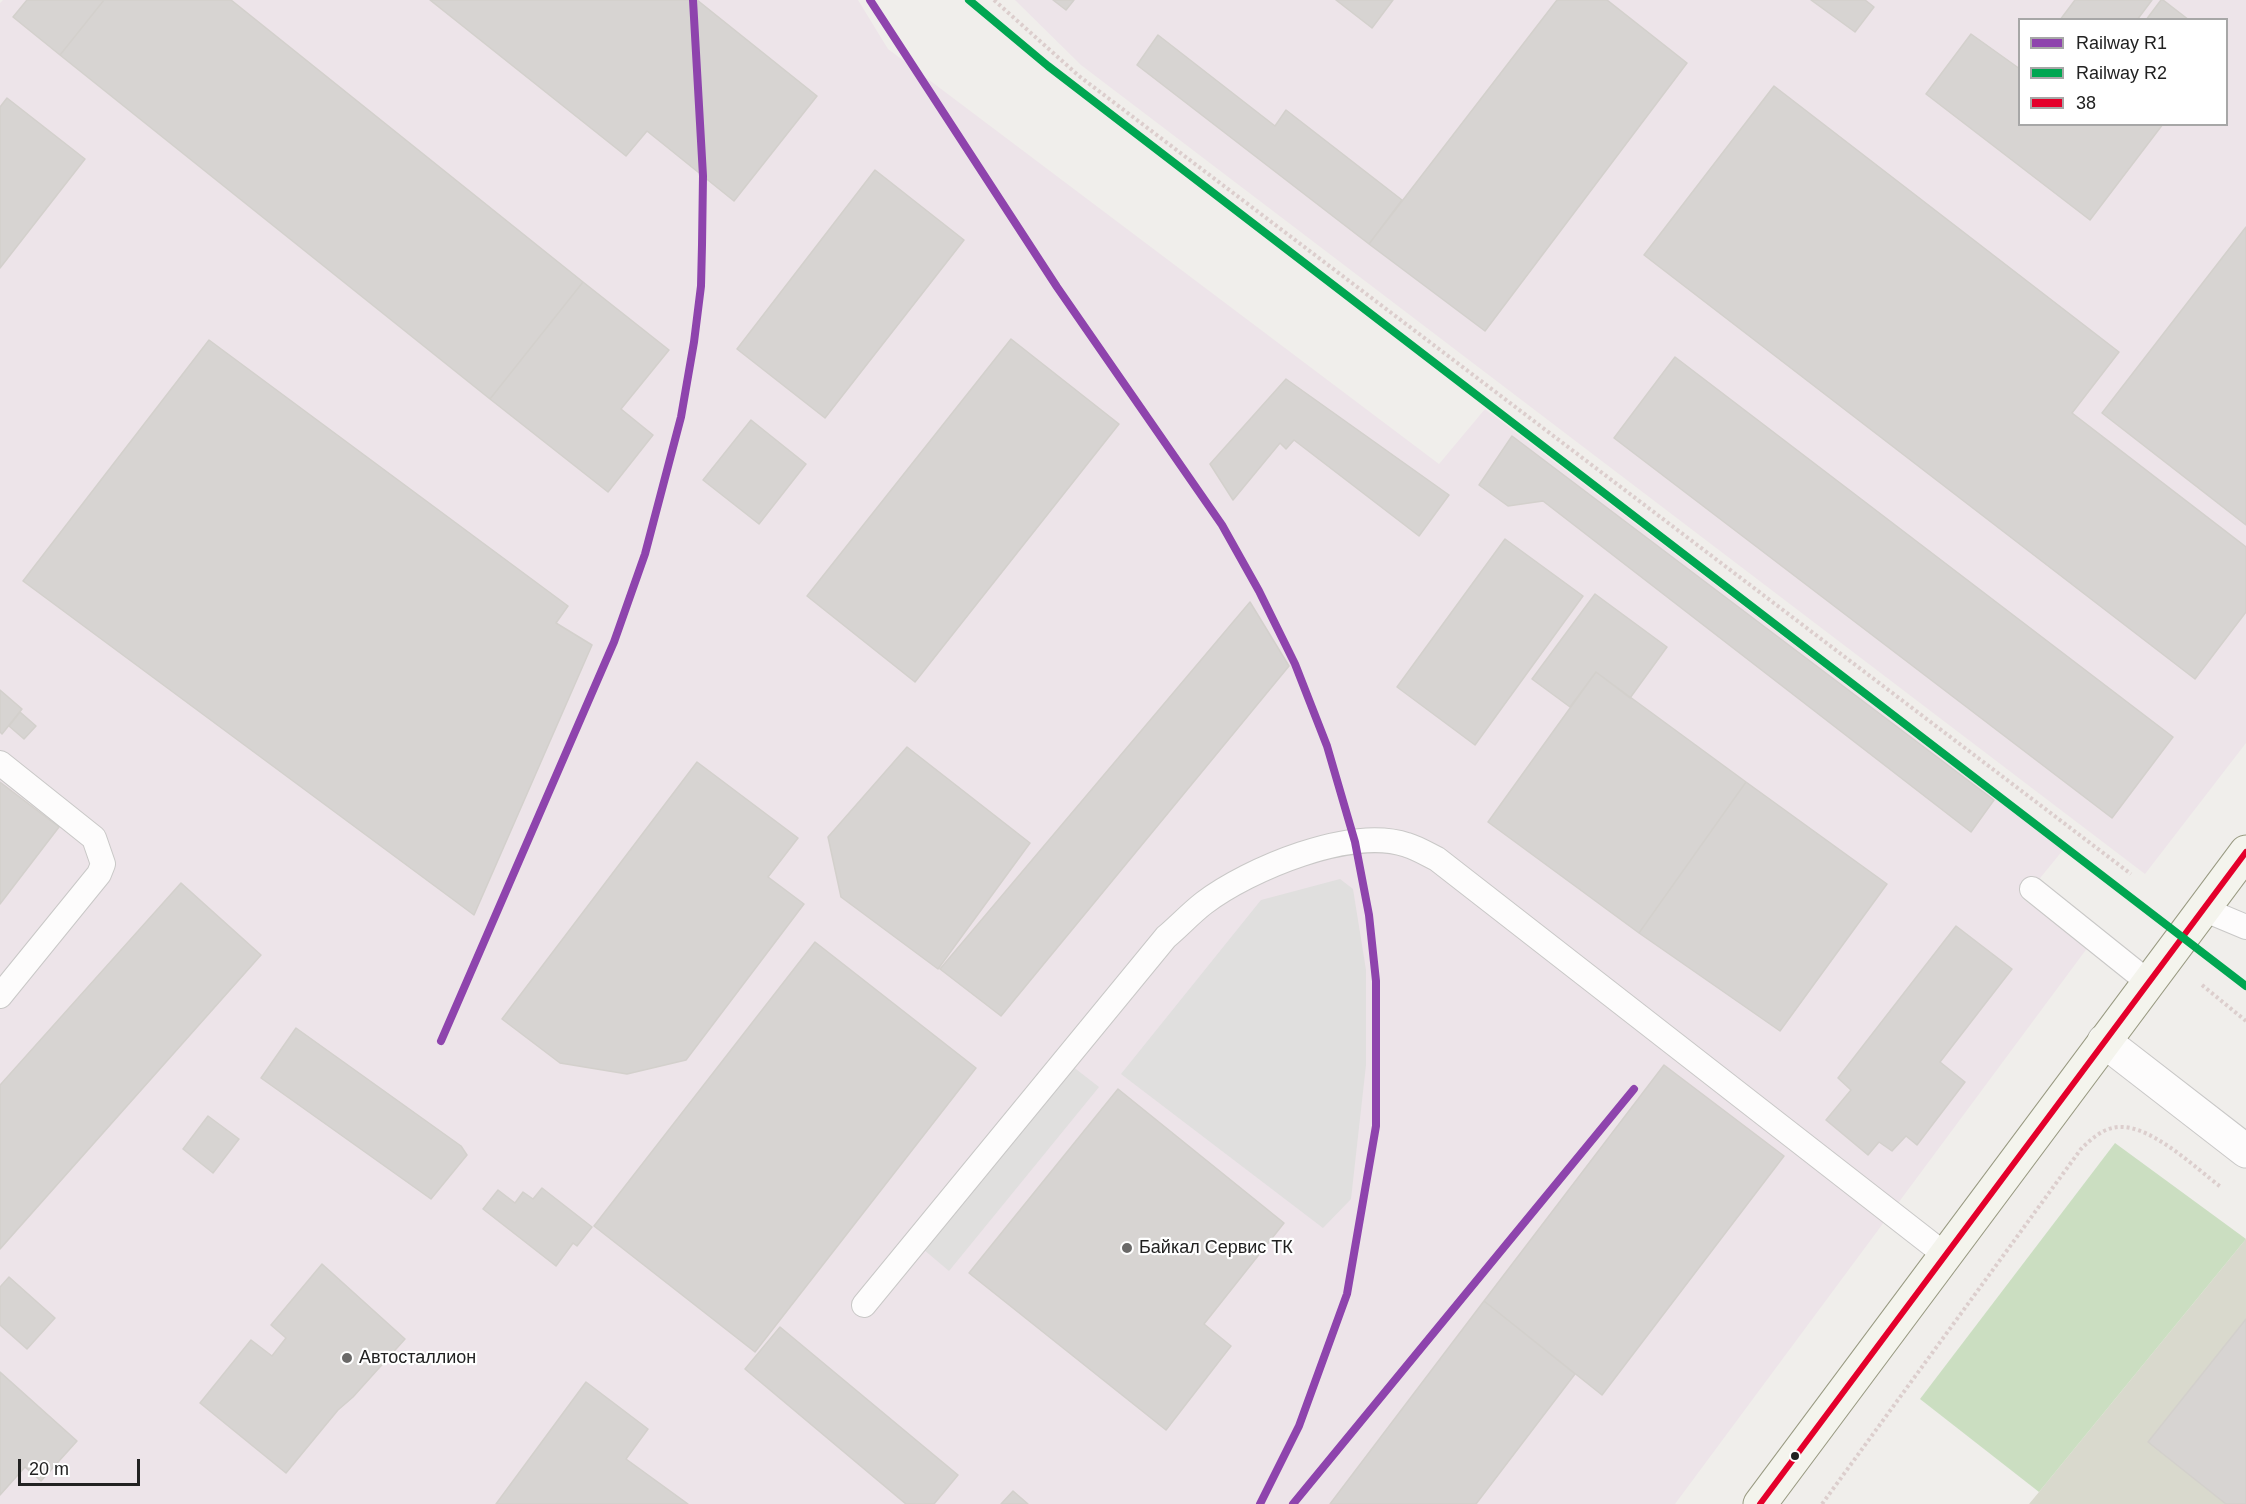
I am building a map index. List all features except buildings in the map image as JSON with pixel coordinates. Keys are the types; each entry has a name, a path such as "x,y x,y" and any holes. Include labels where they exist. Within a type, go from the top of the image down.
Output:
{"main road":[{"path":"1760,1504 1944,1254 2245,854"}],"street":[{"path":"2104,1041 2246,1151"}],"lane":[{"path":"0,764 94,838 101,852 103,864 99,874 0,996"},
{"path":"864,1305 1166,937 1205,903 1242,879 1280,861 1320,848 1382,840 1407,845 1437,859 1944,1254"},
{"path":"2032,889 2148,982"},
{"path":"2203,909 2246,927"}],"path":[{"path":"994,0 1079,76 2131,874"},
{"path":"2202,985 2246,1021"},
{"path":"1822,1504 2081,1149 2096,1135 2113,1128 2131,1127 2150,1134 2222,1187"}],"shaded area":[{"path":"3,0 858,0 888,49 1439,464 1485,409 2063,850 2023,899 2088,947 1675,1504 0,1504 0,3"},
{"path":"1015,0 2246,0 2246,743 2145,874 1081,65"},
{"path":"1340,879 1353,889 1366,970 1366,1065 1351,1199 1323,1228 1121,1074 1261,900"},
{"path":"1072,1066 1099,1087 949,1271 923,1249"},
{"path":"2246,1239 2246,1504 2029,1504 2039,1492"}],"green space":[{"path":"2115,1143 2246,1239 2039,1492 1920,1399"}],"rail line":[{"name":"R1","path":"441,1041 614,642 645,554 681,417 701,286 703,176 693,0"},
{"name":"R1","path":"870,0 1057,287 1222,525 1259,591 1295,664 1327,746 1355,842 1369,915 1376,981 1376,1126 1347,1294 1299,1426 1260,1504"},
{"name":"R2","path":"969,0 1048,66 2246,986"},
{"name":"R1","path":"1293,1504 1634,1089"}],"transit line":[{"name":"38","path":"1760,1504 2246,852"}],"place":[{"name":"Байкал Сервис ТК","path":"1127,1248"},
{"name":"Автосталлион","path":"347,1358"}]}
